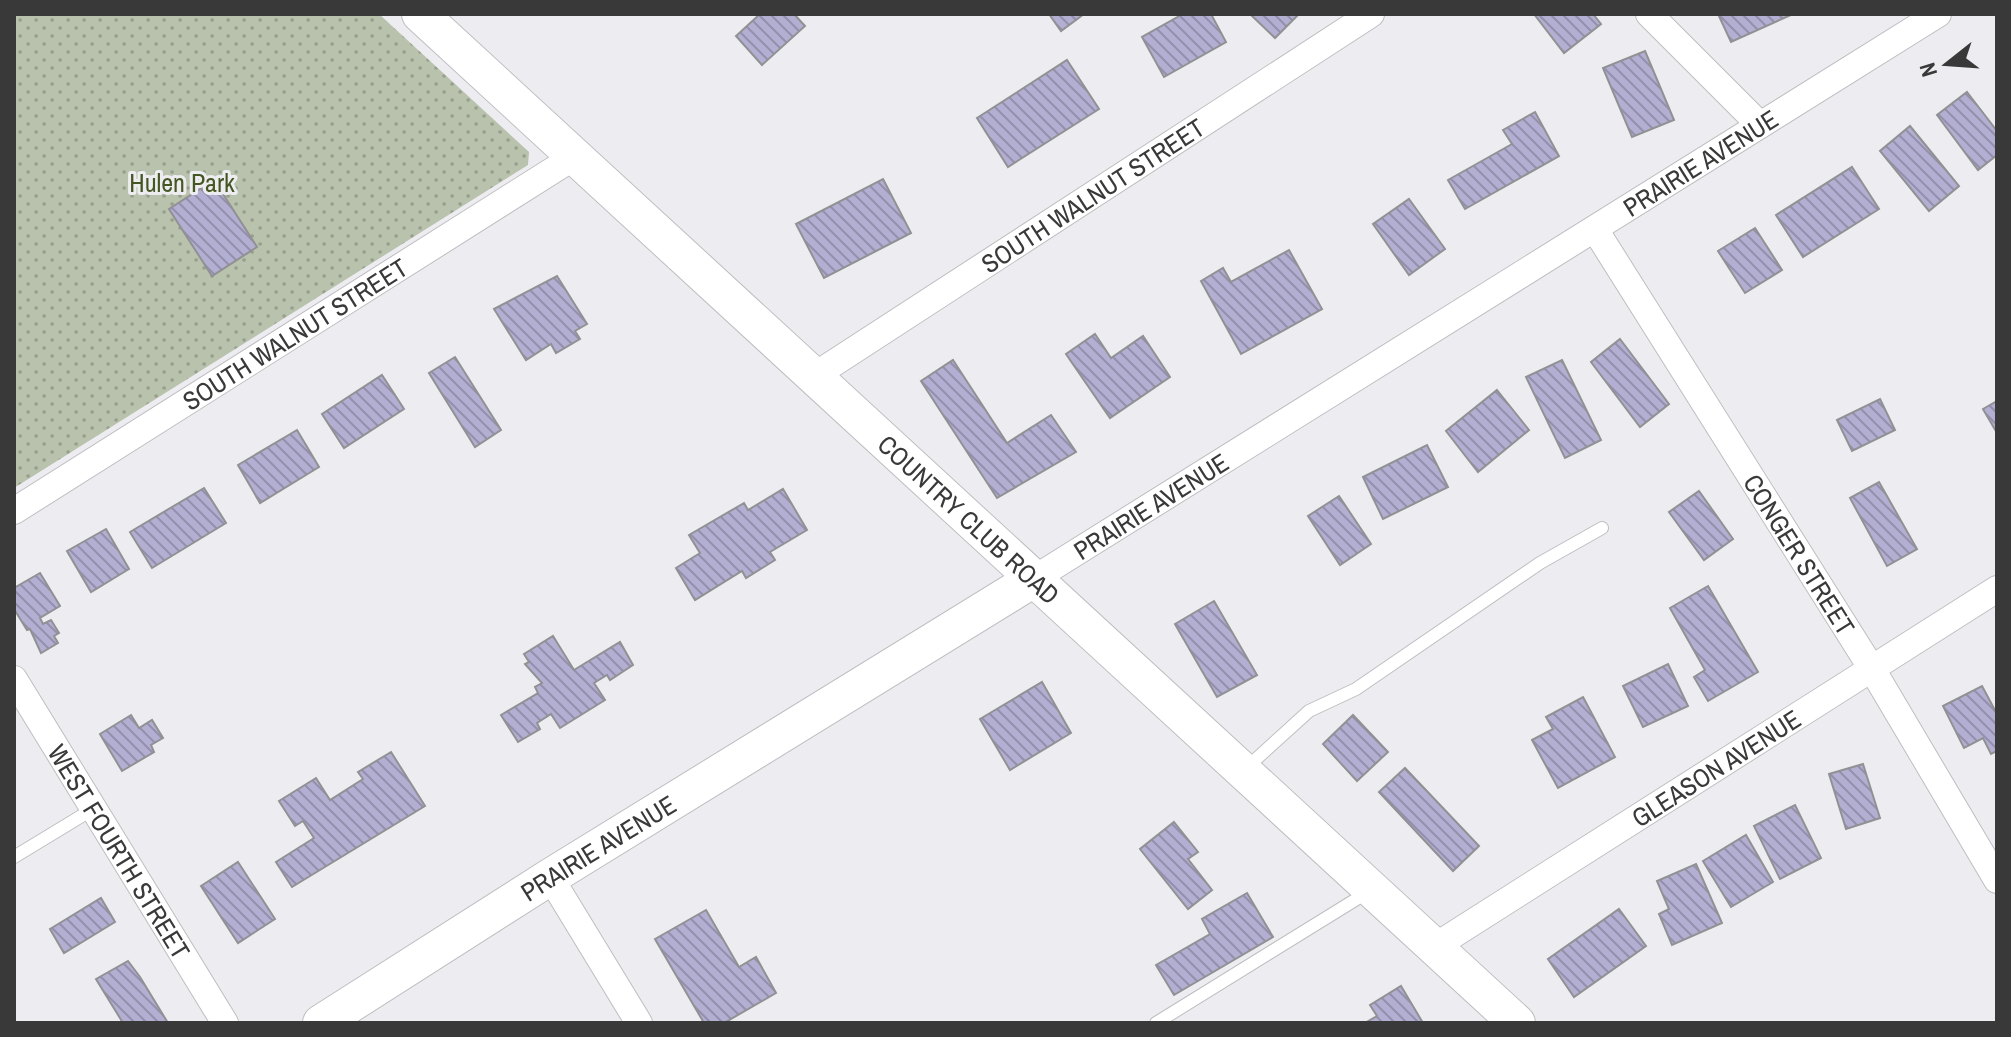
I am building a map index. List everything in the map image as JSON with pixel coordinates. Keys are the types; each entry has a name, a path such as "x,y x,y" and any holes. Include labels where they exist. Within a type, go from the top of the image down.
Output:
{"main road":[{"name":"COUNTRY CLUB ROAD","path":"420,14 1517,1023"},
{"name":"PRAIRIE AVENUE","path":"321,1023 550,877 1032,580"}],"street":[{"name":"SOUTH WALNUT STREET","path":"814,376 1371,14"},
{"path":"1649,14 1760,125"},
{"name":"PRAIRIE AVENUE","path":"1032,580 1596,231 1938,14"},
{"name":"SOUTH WALNUT STREET","path":"14,511 574,157"},
{"name":"CONGER STREET","path":"1596,231 1872,669 1997,880"},
{"name":"GLEASON AVENUE","path":"1434,947 1997,589"},
{"name":"WEST FOURTH STREET","path":"14,679 225,1023"},
{"path":"550,877 639,1023"}],"lane":[{"path":"1242,772 1309,711 1356,689 1540,563 1602,528"},
{"path":"14,857 93,809"},
{"path":"1156,1023 1371,890"}],"green space":[{"name":"Hulen Park","path":"14,14 379,14 529,152 528,165 14,488"}],"building":[{"path":"760,14 794,14 805,26 762,65 736,36"},
{"path":"1049,14 1084,14 1061,31"},
{"path":"1183,14 1211,14 1226,42 1164,77 1142,37"},
{"path":"1250,14 1299,14 1275,38"},
{"path":"1534,14 1593,14 1601,24 1564,53"},
{"path":"1718,14 1793,14 1731,42"},
{"path":"1645,51 1674,120 1632,137 1603,68"},
{"path":"1067,60 1099,109 1008,167 977,118"},
{"path":"1967,92 1997,131 1997,155 1978,170 1937,115"},
{"path":"1535,112 1559,156 1465,209 1448,180 1512,144 1503,130"},
{"path":"1910,126 1959,186 1929,211 1880,151"},
{"path":"1852,167 1879,209 1803,257 1776,215"},
{"path":"883,179 911,233 824,278 796,224"},
{"path":"214,180 257,247 212,276 169,209"},
{"path":"1409,199 1445,249 1409,275 1373,224"},
{"path":"1755,228 1782,270 1745,293 1718,251"},
{"path":"1289,250 1322,309 1241,354 1201,281 1223,268 1231,282"},
{"path":"557,276 587,324 575,331 580,339 556,353 551,344 526,360 494,309"},
{"path":"1095,334 1111,358 1143,336 1170,377 1110,418 1066,354"},
{"path":"1620,339 1669,404 1640,427 1591,362"},
{"path":"455,357 501,430 475,447 429,373"},
{"path":"953,360 1007,443 1051,415 1076,452 997,498 921,381"},
{"path":"1562,360 1601,440 1565,458 1526,377"},
{"path":"382,375 404,409 344,448 322,414"},
{"path":"1497,390 1529,430 1478,472 1446,431"},
{"path":"1880,399 1895,430 1852,451 1837,420"},
{"path":"1997,401 1997,433 1983,409"},
{"path":"297,430 319,467 260,503 238,465"},
{"path":"1427,445 1448,487 1383,519 1363,477"},
{"path":"1879,482 1917,549 1887,566 1850,498"},
{"path":"204,488 226,523 152,568 130,532"},
{"path":"783,489 807,530 770,552 775,560 746,578 742,571 695,600 676,568 700,553 689,535 744,503 748,510"},
{"path":"1699,491 1733,539 1704,560 1669,512"},
{"path":"1339,496 1371,544 1340,565 1308,516"},
{"path":"106,529 129,569 91,592 67,551"},
{"path":"40,573 60,606 40,618 43,624 51,620 59,633 54,636 58,643 41,653 30,629 27,630 14,609 14,588"},
{"path":"1708,586 1758,672 1708,701 1694,677 1705,670 1670,608"},
{"path":"1214,601 1257,675 1217,697 1175,624"},
{"path":"553,636 574,670 620,642 633,665 610,680 607,675 594,683 605,700 560,728 551,714 537,723 540,729 518,742 501,715 538,693 535,687 542,683 525,664 529,662 524,654"},
{"path":"1668,664 1688,706 1643,727 1623,686"},
{"path":"1042,682 1071,733 1010,770 980,719"},
{"path":"1982,686 1997,714 1997,751 1991,754 1983,738 1964,748 1943,706"},
{"path":"1583,697 1615,757 1558,788 1532,740 1553,729 1546,717"},
{"path":"131,715 139,728 152,720 163,738 151,745 154,752 122,771 100,734"},
{"path":"1353,715 1388,752 1357,781 1323,744"},
{"path":"391,752 425,806 292,887 276,862 314,838 303,821 295,826 279,801 316,778 330,800 363,779 358,772"},
{"path":"1863,764 1880,818 1846,829 1829,774"},
{"path":"1405,768 1479,846 1453,871 1379,792"},
{"path":"1795,805 1821,858 1780,879 1754,826"},
{"path":"1174,822 1198,852 1188,859 1212,890 1188,909 1140,849"},
{"path":"1746,835 1773,882 1731,907 1703,861"},
{"path":"238,862 275,919 238,943 201,886"},
{"path":"1696,864 1722,923 1672,945 1659,914 1669,909 1657,881"},
{"path":"1247,893 1273,937 1174,995 1156,965 1210,934 1202,919"},
{"path":"101,898 115,922 64,953 50,929"},
{"path":"1619,909 1646,946 1574,997 1548,959"},
{"path":"706,910 739,967 756,957 776,993 724,1023 704,1023 655,939"},
{"path":"128,961 168,1023 123,1023 96,979"},
{"path":"1401,986 1423,1023 1365,1023 1377,1016 1370,1005"}]}
